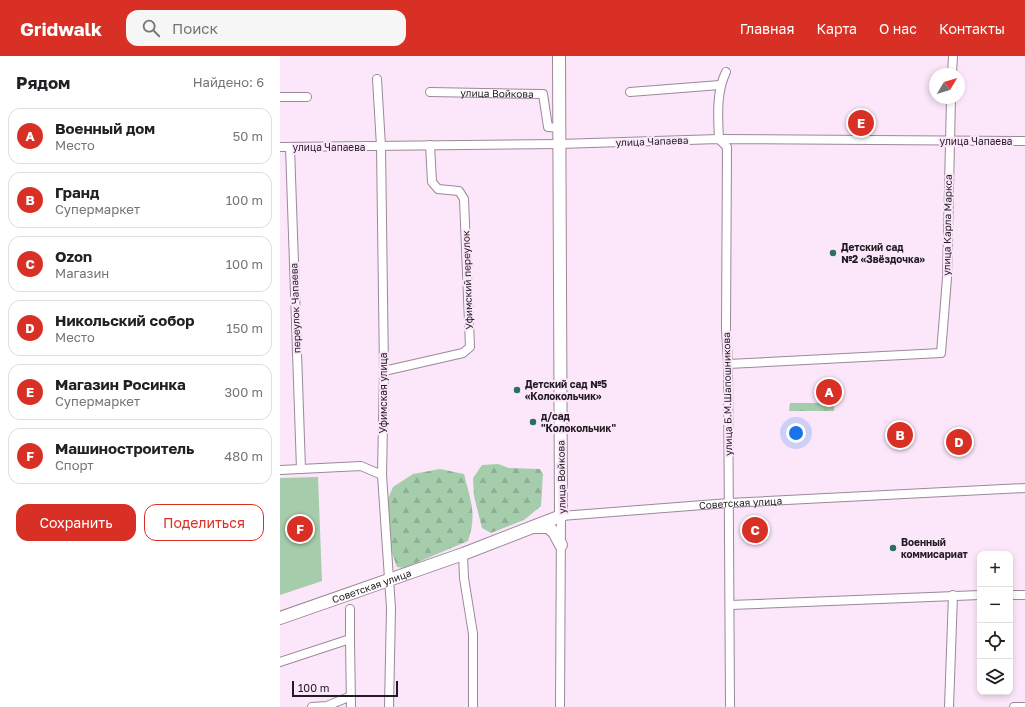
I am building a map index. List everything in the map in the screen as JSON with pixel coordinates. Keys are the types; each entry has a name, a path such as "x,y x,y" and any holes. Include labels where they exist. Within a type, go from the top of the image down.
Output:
{"main road":[{"name":"улица Войкова","path":"560,56 561,516"},
{"path":"532,528 550,516 556,504 561,486"},
{"name":"Советская улица","path":"280,618 463,554 561,516"},
{"path":"532,528 548,527 554,532 561,545"}],"street":[{"path":"952,68 953,56"},
{"name":"улица Б.М.Шапошникова","path":"726,72 720,85 719,139 727,147 726,329 728,364 730,707"},
{"name":"Уфимская улица","path":"377,79 381,146 384,371 382,475 390,579 389,707"},
{"path":"630,92 720,85"},
{"name":"улица Войкова","path":"430,92 543,94 548,127 559,128"},
{"path":"280,97 307,97"},
{"name":"улица Карла Маркса","path":"728,364 941,353 947,278 951,104"},
{"name":"улица Чапаева","path":"280,147 559,144 719,139 1025,141"},
{"name":"Уфимский переулок","path":"384,371 462,353 470,347 464,199 459,191 438,188 432,182 430,146"},
{"name":"переулок Чапаева","path":"290,147 301,469"},
{"path":"280,470 361,466 382,475"},
{"name":"Советская улица","path":"561,516 729,503 1025,488"},
{"name":"улица Войкова","path":"560,707 561,516"},
{"path":"463,554 464,578 473,634 473,707"},
{"path":"949,707 953,595"},
{"path":"730,605 977,595"},
{"path":"1013,595 1025,595"},
{"path":"350,609 351,707"},
{"path":"280,662 350,639"},
{"path":"312,707 327,706 351,696"},
{"path":"1014,707 1025,707"}],"green space":[{"path":"790,403 834,403 834,411 789,411"},
{"path":"498,464 509,468 540,469 543,474 541,506 524,520 491,533 482,528 474,496 473,478 482,465"},
{"path":"440,469 464,474 471,500 473,515 471,532 468,541 404,568 397,567 392,553 387,501 393,487 413,474"},
{"path":"318,477 322,581 280,595 280,478"}],"place":[{"name":"Магазин Росинка","path":"861,123"},
{"name":"Детский сад №2 «Звёздочка»","path":"833,253"},
{"name":"Детский сад №5 «Колокольчик»","path":"517,390"},
{"name":"Военный дом","path":"829,392"},
{"name":"д/сад \"Колокольчик\"","path":"533,422"},
{"name":"Гранд","path":"900,435"},
{"name":"Никольский собор","path":"959,442"},
{"name":"Машиностроитель","path":"300,529"},
{"name":"Ozon","path":"755,530"},
{"name":"Военный коммисариат","path":"893,548"}]}
